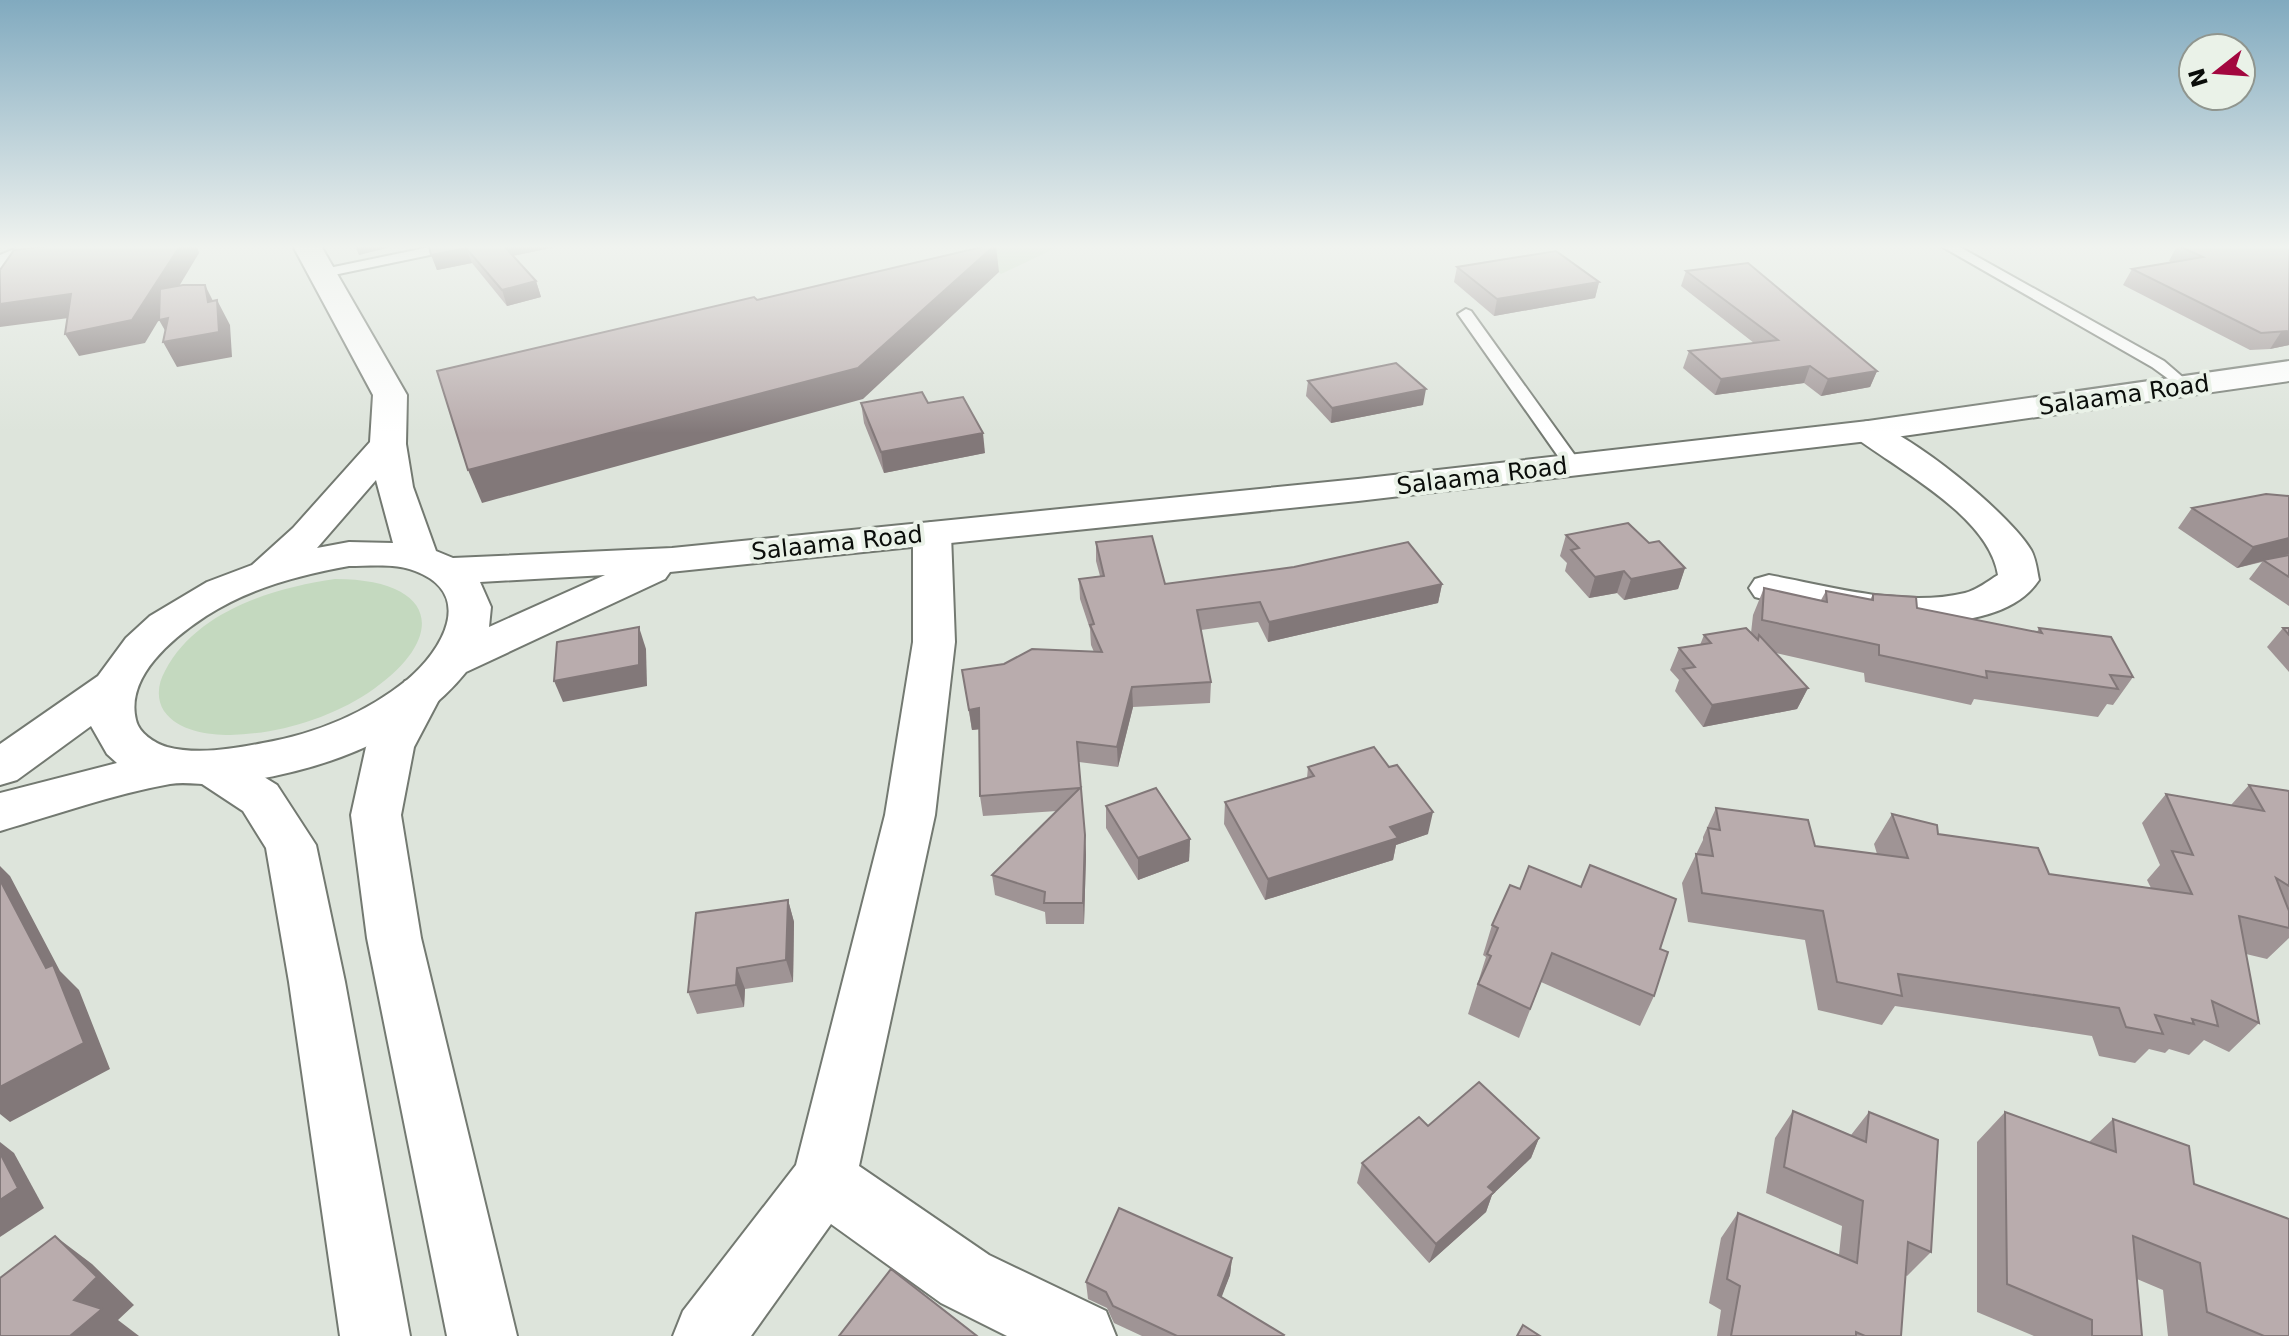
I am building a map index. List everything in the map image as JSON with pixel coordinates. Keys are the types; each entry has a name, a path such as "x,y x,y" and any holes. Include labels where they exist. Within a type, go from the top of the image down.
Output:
{"main road":[{"path":"343,308 390,395 388,444 395,487 408,533 434,565 465,588 471,609 467,634 390,747 376,815 394,938 482,1336"},
{"name":"Salaama Road","path":"266,572 308,560 349,554 387,554 434,565 672,560 1868,431 2289,371"},
{"path":"1769,588 1893,607 1931,609 1978,604 2019,580 2014,553 2001,533 1952,492 1868,431"},
{"path":"375,1336 317,982 291,845 260,798 193,766 147,757 126,744 114,728 110,708 114,687 135,653 171,621 215,594 266,572 307,536 388,444"},
{"path":"708,1336 824,1180 910,815 934,642 932,534"},
{"name":"Salaama Road","path":"193,766 268,762 325,746 377,721 437,677 672,560"},
{"path":"0,768 114,687"},
{"path":"0,812 193,766"},
{"path":"824,1180 965,1279 1081,1336"}],"lane":[{"path":"2059,308 2158,364 2185,386"},
{"path":"1466,314 1573,465"}],"green space":[{"path":"335,579 369,582 395,589 412,601 421,615 421,633 412,652 368,693 302,723 248,734 203,733 177,723 164,711 159,696 163,676 179,650 196,633 216,618 262,596"}],"building":[{"path":"69,308 140,308 132,320 65,334"},
{"path":"159,308 218,308 219,332 163,342 168,318 159,320"},
{"path":"705,308 924,308 858,368 468,470 437,371"},
{"path":"1736,308 1802,308 1877,371 1828,379 1810,366 1721,379 1689,351 1778,340"},
{"path":"2211,308 2289,308 2289,331 2261,333"},
{"path":"1396,363 1426,389 1332,408 1308,381"},
{"path":"922,392 928,403 963,397 983,433 881,452 861,403"},
{"path":"2266,494 2289,496 2289,538 2253,547 2192,508"},
{"path":"1628,523 1649,543 1659,541 1685,568 1631,579 1624,571 1595,577 1571,550 1579,548 1566,535"},
{"path":"1152,536 1165,584 1294,567 1408,542 1442,584 1269,622 1260,602 1197,610 1211,682 1132,687 1117,747 1077,742 1085,835 1083,903 1044,903 1045,892 992,875 1080,788 980,796 979,708 969,710 962,670 1004,664 1032,649 1102,652 1090,625 1094,624 1079,579 1104,576 1096,542"},
{"path":"2289,555 2289,577 2263,560"},
{"path":"1764,588 1827,602 1826,591 1873,600 1873,594 1916,597 1917,608 2042,633 2039,628 2111,637 2133,677 2110,675 2118,689 1986,671 1987,678 1879,655 1879,645 1762,620"},
{"path":"639,627 639,665 554,681 557,642"},
{"path":"1746,628 1758,640 1759,635 1808,688 1712,705 1683,669 1695,667 1679,648 1711,643 1704,635"},
{"path":"1374,747 1389,767 1397,765 1433,812 1390,827 1398,838 1268,879 1225,802 1314,776 1308,767"},
{"path":"2249,785 2289,791 2289,886 2276,878 2289,911 2289,928 2239,916 2259,1023 2212,1001 2218,1026 2192,1019 2194,1024 2155,1015 2163,1034 2126,1027 2119,1008 1898,974 1902,996 1837,982 1823,911 1702,893 1696,854 1713,856 1708,828 1720,830 1716,808 1808,820 1815,846 1908,858 1892,814 1937,825 1938,834 2038,848 2049,874 2192,894 2172,851 2193,855 2166,794 2264,811"},
{"path":"1156,788 1190,839 1138,858 1106,806"},
{"path":"1590,865 1676,899 1660,949 1668,952 1654,996 1552,953 1530,1009 1478,984 1491,956 1487,954 1498,928 1492,925 1510,885 1520,889 1529,866 1581,887"},
{"path":"0,880 46,968 53,965 84,1043 0,1087"},
{"path":"788,900 786,960 737,968 736,985 688,992 696,913"},
{"path":"1479,1082 1539,1138 1488,1187 1494,1192 1436,1244 1362,1163 1419,1117 1428,1126"},
{"path":"1793,1111 1866,1142 1869,1112 1938,1140 1931,1252 1908,1242 1901,1336 1865,1336 1856,1332 1856,1336 1731,1336 1740,1286 1727,1279 1738,1213 1857,1263 1863,1201 1784,1167"},
{"path":"2005,1112 2116,1152 2113,1119 2189,1146 2194,1184 2289,1219 2289,1336 2264,1336 2207,1312 2200,1263 2133,1236 2142,1336 2092,1336 2092,1320 2007,1284"},
{"path":"0,1153 18,1188 0,1200"},
{"path":"1119,1208 1232,1258 1218,1295 1284,1335 1177,1336 1113,1306 1106,1292 1086,1282"},
{"path":"55,1236 97,1277 74,1300 102,1309 70,1336 0,1336 0,1278"},
{"path":"891,1269 977,1336 839,1336"},
{"path":"1523,1325 1540,1336 1517,1336"}]}
